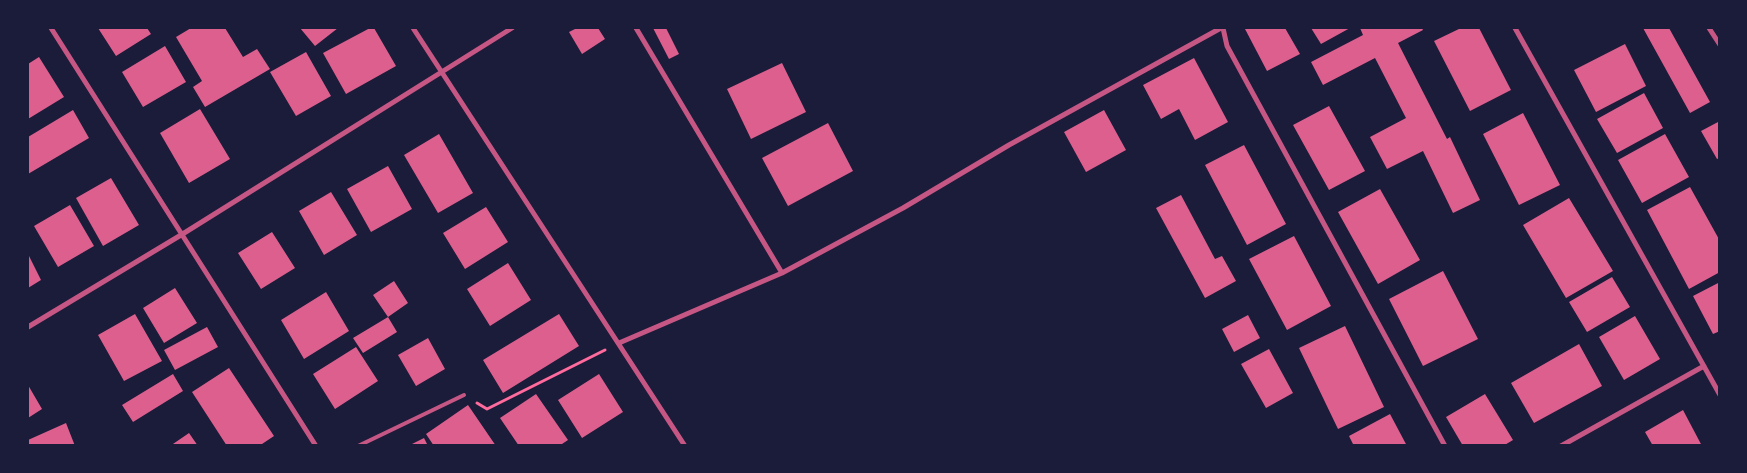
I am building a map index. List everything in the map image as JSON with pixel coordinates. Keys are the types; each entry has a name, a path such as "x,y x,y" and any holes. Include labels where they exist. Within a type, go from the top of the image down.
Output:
{"street":[{"path":"51,28 316,446"},
{"path":"413,28 686,446"},
{"path":"28,327 181,235 512,28"},
{"path":"636,28 782,273"},
{"path":"619,344 782,273 903,208 1009,145 1222,28 1227,46 1445,446"},
{"path":"1515,28 1720,395"},
{"path":"1710,28 1720,45"},
{"path":"1561,446 1704,366"}],"lane":[{"path":"358,446 464,395"}],"path":[{"path":"464,395 487,409 619,344"}],"building":[{"path":"98,28 147,28 151,34 116,56"},
{"path":"191,28 225,28 243,57 257,49 270,69 205,107 193,87 202,81 176,37"},
{"path":"300,28 338,28 315,46"},
{"path":"370,28 374,28 396,66 346,94 323,53"},
{"path":"577,28 598,28 605,39 582,54 569,32"},
{"path":"653,28 666,28 679,54 669,59"},
{"path":"1285,28 1300,54 1267,71 1245,29"},
{"path":"1311,28 1350,28 1321,44"},
{"path":"1360,28 1422,28 1423,30 1398,43 1447,139 1450,137 1480,200 1453,213 1423,151 1387,169 1370,137 1406,118 1375,58 1323,85 1311,62 1363,35"},
{"path":"1461,28 1479,28 1511,90 1470,111 1434,41"},
{"path":"1643,28 1669,28 1710,102 1690,113"},
{"path":"1625,44 1646,86 1596,112 1574,70"},
{"path":"165,46 186,82 143,107 122,72"},
{"path":"306,52 331,96 296,116 270,72"},
{"path":"39,57 64,97 28,119 28,64"},
{"path":"1194,58 1228,122 1195,140 1179,109 1161,119 1143,85"},
{"path":"782,63 806,112 751,139 727,89"},
{"path":"1644,93 1663,128 1617,153 1597,119"},
{"path":"1329,106 1365,171 1329,190 1293,125"},
{"path":"200,109 230,159 189,183 160,133"},
{"path":"73,110 89,138 28,174 28,137"},
{"path":"1104,110 1126,150 1086,172 1064,132"},
{"path":"1523,113 1560,185 1519,205 1483,134"},
{"path":"1718,122 1720,158 1717,159 1701,131"},
{"path":"828,123 853,171 788,206 762,158"},
{"path":"439,134 473,193 438,213 404,155"},
{"path":"1665,134 1689,177 1642,203 1618,160"},
{"path":"1244,145 1286,224 1247,245 1205,165"},
{"path":"388,166 412,209 371,232 347,189"},
{"path":"111,178 139,225 103,246 76,198"},
{"path":"1690,187 1720,241 1720,272 1689,289 1647,210"},
{"path":"1380,189 1420,260 1378,284 1338,212"},
{"path":"331,192 357,235 324,255 299,211"},
{"path":"1181,195 1215,259 1222,256 1236,281 1205,298 1156,208"},
{"path":"1569,198 1613,271 1566,298 1523,225"},
{"path":"70,205 94,246 58,267 34,226"},
{"path":"486,207 508,242 465,269 443,233"},
{"path":"272,232 295,268 261,289 238,253"},
{"path":"1294,236 1331,306 1287,330 1249,259"},
{"path":"28,254 41,280 28,288"},
{"path":"508,263 531,300 490,326 467,289"},
{"path":"1443,271 1478,339 1423,366 1389,299"},
{"path":"1612,277 1630,307 1587,332 1569,302"},
{"path":"394,281 408,303 388,317 373,295"},
{"path":"1720,282 1720,331 1713,334 1693,296"},
{"path":"175,288 197,323 164,343 143,308"},
{"path":"326,292 349,331 304,359 281,320"},
{"path":"135,314 162,361 124,381 98,335"},
{"path":"559,314 579,346 503,393 483,360"},
{"path":"1248,315 1260,338 1234,352 1222,329"},
{"path":"1635,316 1660,359 1624,380 1599,337"},
{"path":"388,317 397,332 363,353 353,338"},
{"path":"1345,326 1384,407 1338,429 1299,348"},
{"path":"207,327 218,347 175,370 164,350"},
{"path":"428,338 445,369 416,386 398,355"},
{"path":"1579,344 1602,386 1534,423 1511,383"},
{"path":"356,347 378,381 335,409 313,374"},
{"path":"1269,349 1293,393 1266,408 1241,364"},
{"path":"229,368 274,436 259,446 227,446 192,392"},
{"path":"173,374 183,391 133,422 122,405"},
{"path":"599,374 623,412 582,438 558,400"},
{"path":"28,385 42,409 28,418"},
{"path":"536,394 568,440 559,446 519,446 500,418"},
{"path":"1485,394 1513,440 1503,446 1463,446 1446,417"},
{"path":"468,405 496,446 434,446 426,434"},
{"path":"1683,410 1702,446 1653,446 1645,432"},
{"path":"1390,414 1407,446 1354,446 1349,436"},
{"path":"66,423 75,446 28,446 28,440"},
{"path":"189,433 198,446 170,446"},
{"path":"424,438 428,446 408,446"}]}
